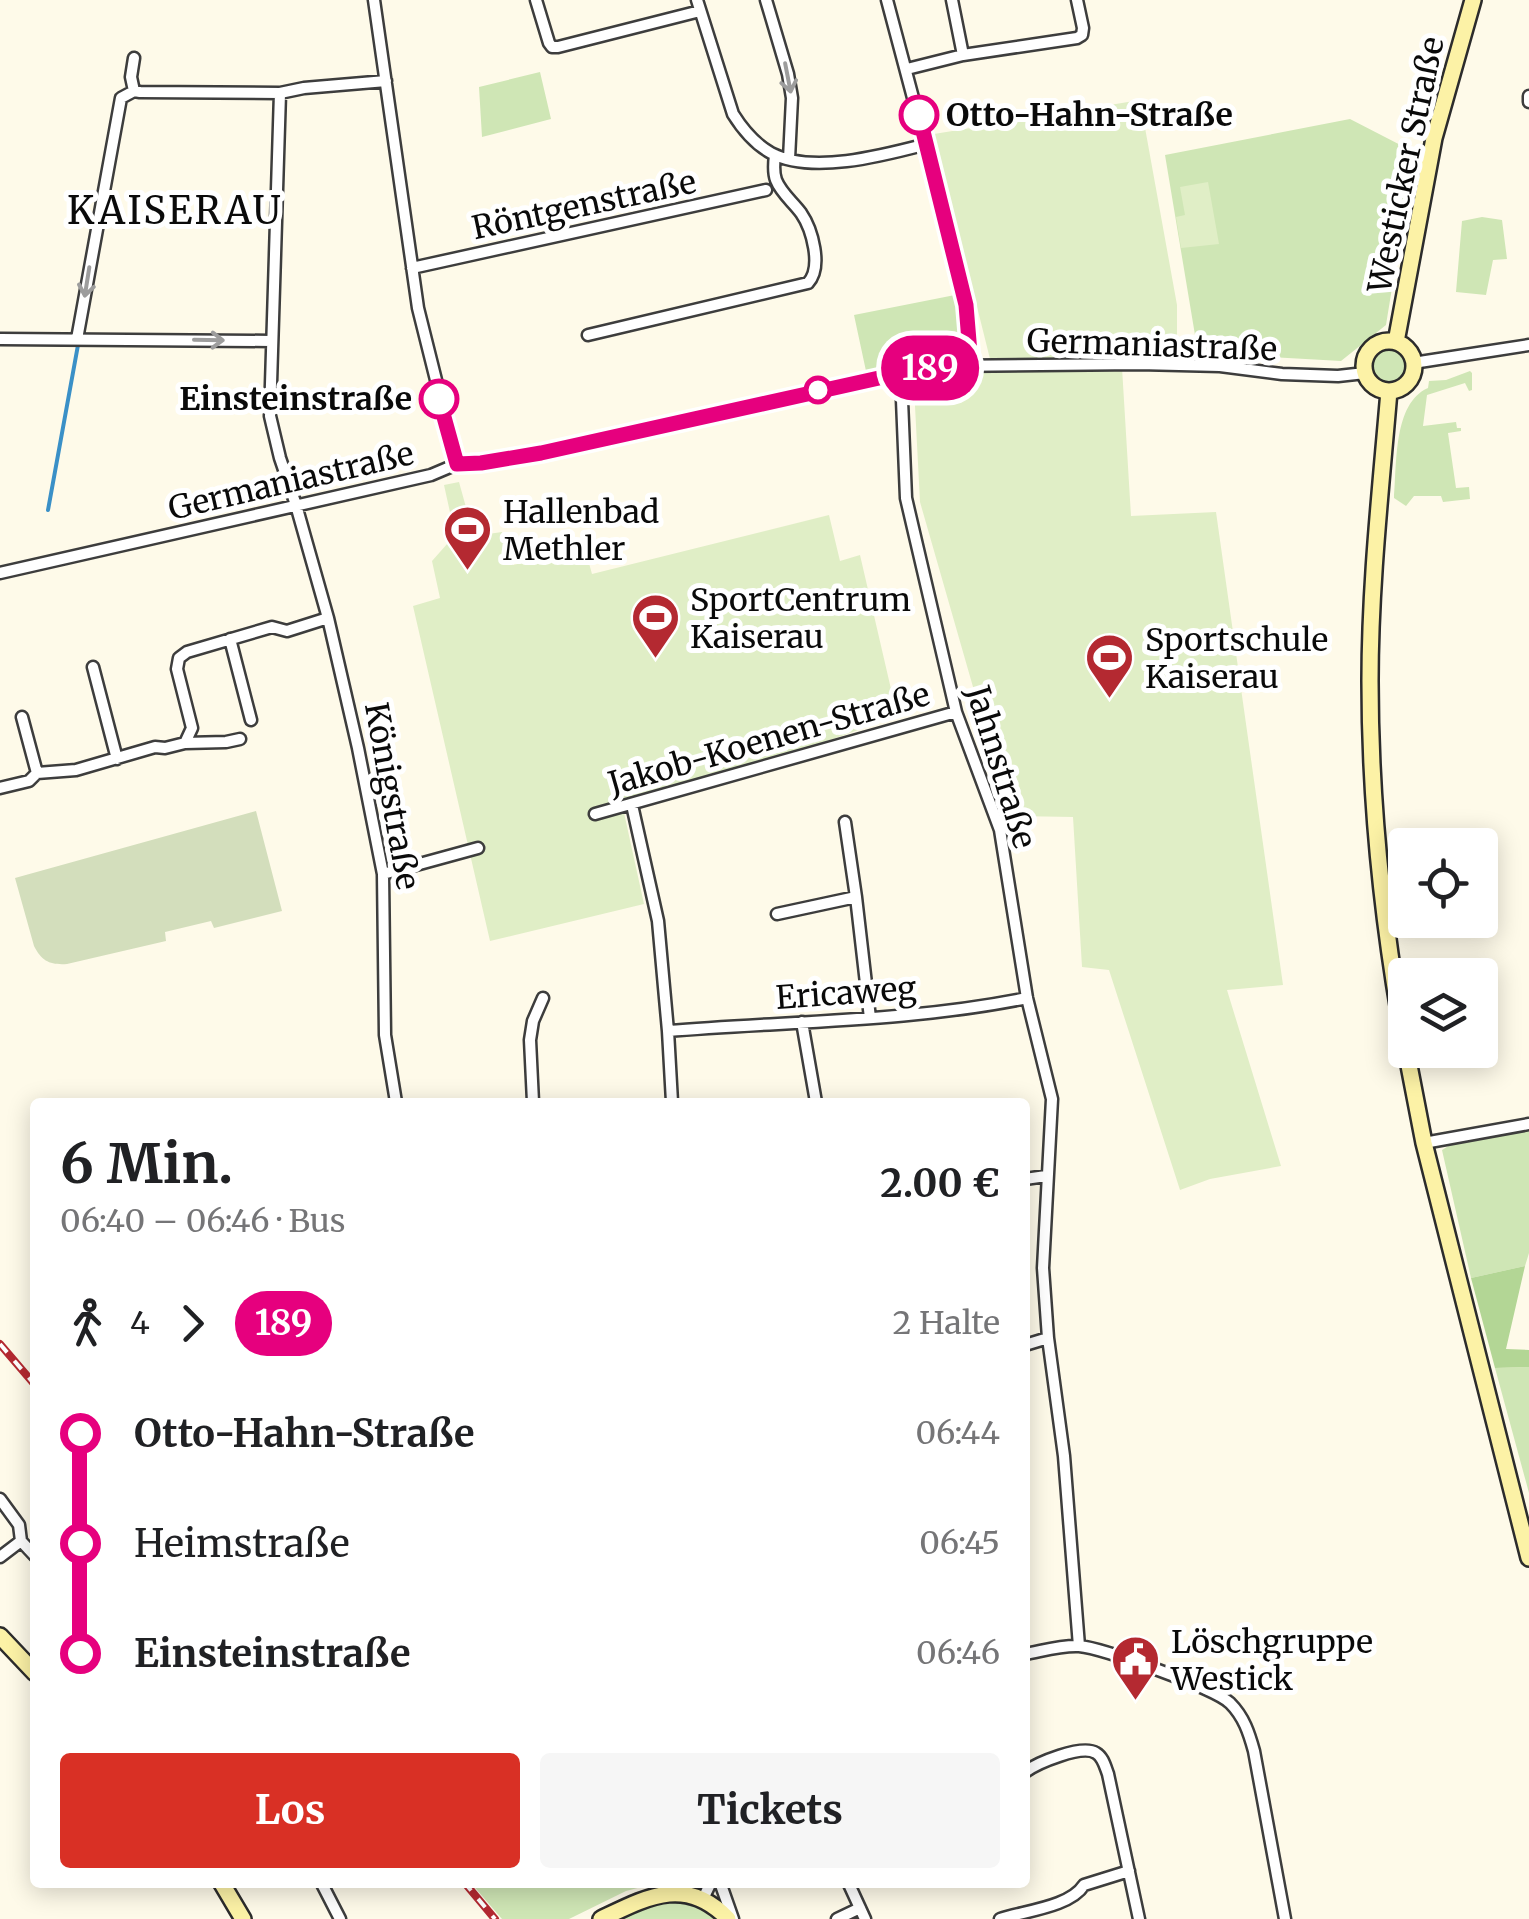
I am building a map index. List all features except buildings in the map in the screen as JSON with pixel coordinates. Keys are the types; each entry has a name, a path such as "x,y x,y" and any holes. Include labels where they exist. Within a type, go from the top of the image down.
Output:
{"street":[{"path":"374,0 412,268 424,334 457,464"},
{"path":"536,0 549,43 558,48 698,6 733,114 744,130 774,155 805,162 845,162 926,144"},
{"path":"766,0 792,98 789,159"},
{"path":"887,0 966,305 971,365"},
{"path":"952,0 963,54"},
{"path":"907,69 963,54 1076,38 1082,35 1083,28 1077,0"},
{"name":"Westicker Straße","path":"1396,342 1438,123 1473,0"},
{"path":"134,58 134,91"},
{"path":"78,339 121,98 134,91 280,93 386,81"},
{"name":"Königstraße","path":"280,93 271,341 272,430 328,618 383,874 385,1035 395,1098"},
{"path":"588,335 800,286 814,277 816,262 808,228 779,186 774,155"},
{"name":"Röntgenstraße","path":"412,268 766,190"},
{"path":"0,339 271,341"},
{"path":"1383,342 1396,342 1408,350 1413,363 1410,379 1389,390 1374,386 1365,373 1365,360 1371,349 1383,342"},
{"path":"1413,363 1529,345"},
{"name":"Germaniastraße","path":"0,574 431,475 457,464 541,453 946,366 1139,364 1220,366 1282,374 1365,373"},
{"name":"Jahnstraße","path":"897,374 902,400 906,498 956,712 1000,830 1027,998 1052,1100 1043,1268 1064,1456 1078,1646"},
{"path":"1389,390 1373,582 1370,679 1372,781 1390,958"},
{"path":"185,743 192,728 178,670 180,658 230,638 272,628 288,631 328,618"},
{"path":"230,638 251,720"},
{"path":"93,667 117,759"},
{"name":"Jakob-Koenen-Straße","path":"595,814 956,712"},
{"path":"22,716 36,774"},
{"path":"0,788 29,781 36,774 76,770 156,747 240,739"},
{"path":"632,805 658,921 672,1098"},
{"path":"844,822 870,1018"},
{"path":"383,874 478,848"},
{"path":"777,914 856,897"},
{"path":"534,1098 530,1040 543,998"},
{"name":"Ericaweg","path":"668,1031 974,1009 1027,998"},
{"path":"802,1022 815,1098"},
{"path":"1409,1068 1424,1143 1529,1558"},
{"path":"1424,1143 1529,1124"},
{"path":"1030,1179 1046,1176"},
{"path":"1030,1343 1048,1338"},
{"path":"0,1499 19,1525 21,1541 30,1551"},
{"path":"0,1557 21,1541"},
{"path":"0,1636 30,1668"},
{"path":"1030,1653 1078,1646 1158,1670 1227,1700 1240,1714 1254,1751 1285,1919"},
{"path":"1030,1768 1083,1750 1099,1755 1108,1774 1139,1919"},
{"path":"1000,1919 1047,1907 1078,1893 1084,1885 1128,1872"},
{"path":"225,1888 243,1919"},
{"path":"324,1888 340,1919"},
{"path":"703,1900 708,1888"},
{"path":"722,1888 730,1919"},
{"path":"837,1919 863,1914 851,1888"},
{"path":"602,1919 662,1893 688,1894 730,1919"}],"green space":[{"path":"540,72 551,119 482,137 479,87"},
{"name":"Sportschule Kaiserau","path":"1140,100 1177,305 1177,351 1121,351 1131,516 1216,512 1283,985 1227,990 1281,1166 1210,1179 1180,1190 1109,970 1082,967 1073,817 1010,816 920,502 914,387 943,376 993,371 934,134"},
{"path":"1350,119 1414,152 1386,325 1341,361 1198,353 1165,155"},
{"path":"1208,182 1219,244 1181,248 1176,217 1185,215 1180,187"},
{"path":"1482,217 1502,220 1507,259 1493,260 1486,295 1456,292 1462,221"},
{"path":"955,295 967,347 965,355 866,371 854,315"},
{"path":"1389,347 1403,353 1409,367 1403,381 1389,387 1375,381 1369,367 1375,353"},
{"path":"1470,371 1472,390 1465,383 1427,395 1423,426 1456,422 1457,428 1461,428 1448,433 1456,488 1469,487 1470,499 1443,502 1441,496 1414,496 1406,506 1394,498 1399,436 1408,407 1428,388 1429,381 1446,380"},
{"name":"SportCentrum Kaiserau","path":"459,482 474,536 502,532 513,565 585,549 592,574 829,515 840,561 860,555 897,715 760,762 621,799 644,904 490,941 413,606 440,598 432,561 455,535 444,485"},
{"path":"256,811 282,911 214,928 211,921 165,932 166,941 67,964 56,964 40,956 15,878"},
{"path":"1529,1129 1529,1253 1525,1266 1471,1278 1442,1150"},
{"path":"1525,1266 1506,1349 1529,1350 1529,1367 1495,1368 1471,1278"},
{"path":"1529,1367 1529,1493 1495,1368"},
{"path":"475,1888 638,1888 569,1919 502,1919"},
{"path":"662,1902 691,1906 718,1919 617,1919"}],"waterway":[{"path":"48,510 78,345"}],"railway":[{"path":"0,1344 30,1379"},
{"path":"469,1888 495,1919"}],"bus line":[{"name":"189","path":"439,399 457,464 481,463 897,374 971,365 966,305 919,115"}],"place":[{"name":"Otto-Hahn-Straße","path":"919,115"},
{"name":"Einsteinstraße","path":"439,399"},
{"name":"Hallenbad Methler","path":"468,572"},
{"name":"SportCentrum Kaiserau","path":"655,660"},
{"name":"Sportschule Kaiserau","path":"1110,700"},
{"name":"Löschgruppe Westick","path":"1136,1702"}],"district":[{"name":"KAISERAU","path":"175,210"}]}
